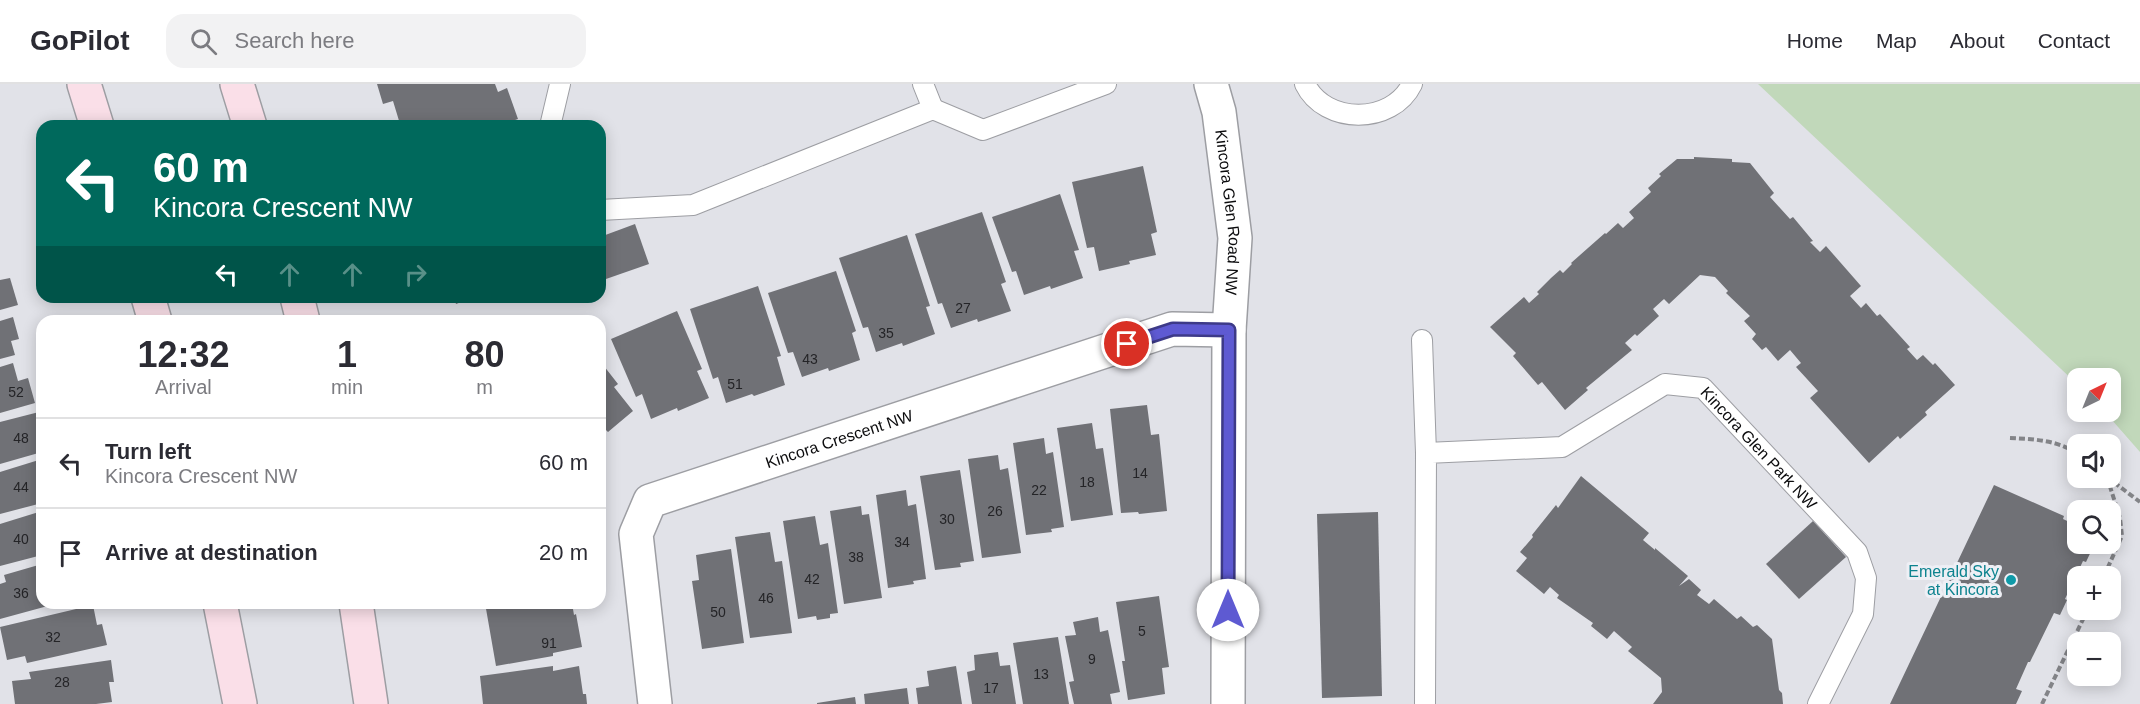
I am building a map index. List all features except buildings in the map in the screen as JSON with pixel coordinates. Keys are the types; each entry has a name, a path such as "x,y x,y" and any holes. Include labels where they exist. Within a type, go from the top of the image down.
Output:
{"main road":[{"path":"84,84 95,120"},
{"path":"237,84 248,120"},
{"path":"221,609 240,704"},
{"path":"357,609 370,704"}],"street":[{"name":"Kincora Glen Road NW","path":"1211,84 1219,112 1235,238 1229,330 1228,704"},
{"name":"Kincora Crescent NW","path":"656,704 636,534 651,501 1173,329 1229,330"}],"lane":[{"path":"551,120 560,84"},
{"path":"923,84 933,109"},
{"path":"606,210 693,205 933,109 983,130 1106,84"},
{"path":"1305,84 1321,103 1341,113 1362,116 1381,112 1398,102 1413,84"},
{"path":"1422,340 1426,453 1425,704"},
{"name":"Kincora Glen Park NW","path":"1426,453 1562,447 1665,384 1703,388 1857,552 1866,578 1863,614 1818,704"}],"path":[{"path":"2010,438 2036,439 2067,450"},
{"path":"2108,566 2122,536 2120,518 2107,477 2140,502"},
{"path":"2042,704 2083,620"}],"green space":[{"path":"1758,84 2140,84 2140,452 2114,422 2121,422 2121,368 2067,368 2067,375"}],"place":[{"name":"Emerald Sky at Kincora","path":"2011,580"}],"route":[{"path":"1127,344 1173,329 1229,330 1228,610"}]}
